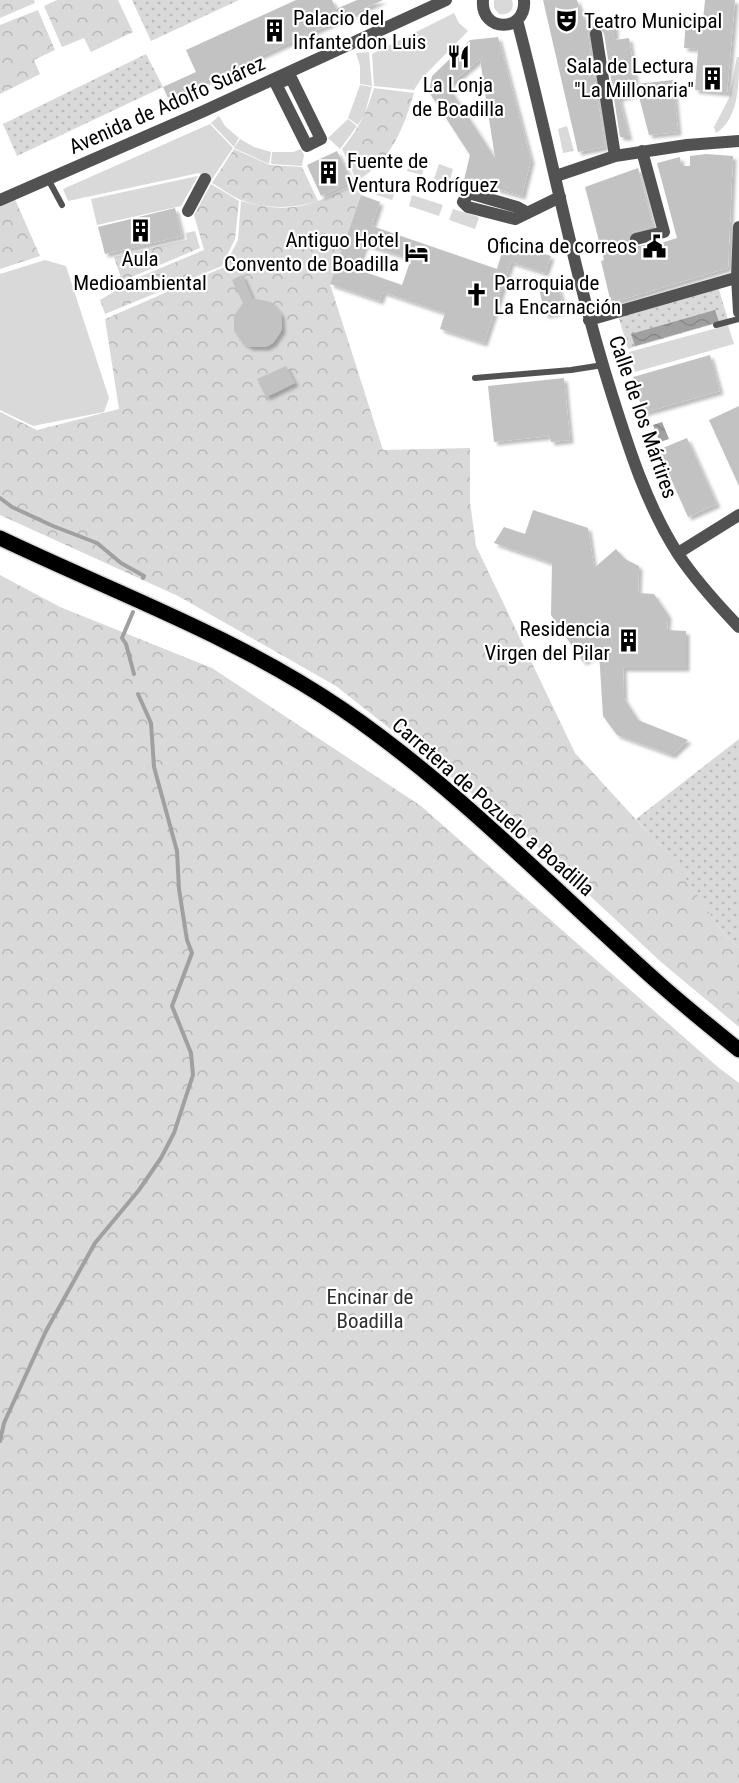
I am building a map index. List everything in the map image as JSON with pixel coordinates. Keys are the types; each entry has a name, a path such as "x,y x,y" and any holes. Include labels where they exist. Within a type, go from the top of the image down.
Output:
{"main road":[{"name":"Carretera de Pozuelo a Boadilla","path":"0,538 160,609 254,656 340,708 391,744 475,813 663,987 739,1050"}],"street":[{"name":"Avenida de Adolfo Suárez","path":"0,200 204,111 446,0"},
{"path":"483,0 486,16 495,24 507,25 517,20 524,10 524,0"},
{"name":"Calle de los Mártires","path":"517,20 589,320 626,438 647,495 678,553 712,598 739,627"},
{"path":"596,34 615,156"},
{"path":"291,78 321,139 307,146 276,84 291,78"},
{"path":"556,176 615,156 739,141"},
{"path":"636,239 664,232 642,151"},
{"path":"188,211 205,179"},
{"path":"528,213 560,197"},
{"path":"739,227 739,312"},
{"path":"589,320 738,277"},
{"path":"678,553 739,515"}],"lane":[{"path":"47,179 62,205"},
{"path":"716,325 739,320"},
{"path":"475,378 572,370 603,365"}],"green space":[{"path":"0,0 34,0 35,3 0,18"},
{"path":"57,0 118,0 133,32 91,52 84,38 62,47 44,6"},
{"path":"132,0 239,0 151,41"},
{"path":"494,0 512,0 512,9 506,14 499,14 494,8"},
{"path":"38,10 55,50 34,60 40,74 0,94 0,25"},
{"path":"454,13 459,23 468,31 421,79 414,90 374,86 372,54"},
{"path":"369,52 372,86 360,84 360,66 356,53"},
{"path":"146,54 163,87 17,156 3,124"},
{"path":"737,57 739,57 739,78 736,100 729,119 716,133 714,127 729,98"},
{"path":"360,85 372,87 365,113 358,125 348,118"},
{"path":"374,88 414,93 400,132 387,154 369,173 357,181 342,149 361,120"},
{"path":"219,116 225,126 239,138 234,147 211,123"},
{"path":"348,119 357,126 340,149 328,138"},
{"path":"210,124 233,148 210,182 199,173 68,201 63,189"},
{"path":"567,126 574,151 563,153 558,129"},
{"path":"240,139 254,147 271,152 269,164 234,148"},
{"path":"234,149 270,165 302,167 318,201 279,207 250,203 212,183"},
{"path":"301,149 304,155 302,166 271,164 272,152 293,152"},
{"path":"412,156 426,160 422,175 407,171"},
{"path":"439,164 453,169 449,184 434,179"},
{"path":"198,176 181,206 97,225 91,199"},
{"path":"370,180 396,189 392,200 362,190 363,184"},
{"path":"211,184 239,201 235,239 222,266 105,314 100,300 137,278 204,250 194,215"},
{"path":"356,184 361,195 330,284 383,450 470,448 470,502 476,546 575,753 676,863 723,933 739,948 739,1027 661,962 527,837 336,686 178,596 0,515 0,412 37,430 119,409 105,319 224,267 238,240 241,201 288,208 313,203"},
{"path":"412,195 443,205 439,216 409,206"},
{"path":"14,197 40,256 0,269 0,203"},
{"path":"453,209 479,217 475,229 449,220"},
{"path":"195,231 200,248 122,281 114,257 187,240 186,233"},
{"path":"45,260 66,266 109,398 104,412 33,426 0,410 0,274"},
{"path":"718,286 728,320 628,349 618,315"},
{"path":"728,325 734,344 635,372 629,352"},
{"name":"Encinar de Boadilla","path":"0,575 60,607 212,668 421,806 719,1068 739,1083 739,1783 0,1783"},
{"path":"739,739 739,948 723,933 676,864 636,819"}],"water":[{"path":"715,310 719,322 635,346 631,334"},
{"path":"662,422 669,439 660,442 653,425"}],"building":[{"name":"Palacio del Infante don Luis","path":"296,0 332,0 336,9 357,0 383,0 168,98 163,87 196,72 186,50"},
{"path":"543,0 577,0 584,20 615,19 615,40 629,38 636,84 673,80 678,132 649,135 638,93 619,98 629,137 620,137 604,33 599,27 594,26 588,35 605,147 578,152"},
{"path":"705,0 735,0 727,93 695,90 698,49 684,48 686,18 703,20"},
{"path":"498,37 531,160 522,196 464,180 470,155 429,92 432,76 470,40","holes":["480,59 495,158 448,86"]},
{"name":"Fuente de Ventura Rodríguez","path":"337,151 352,181 321,196 307,165"},
{"path":"706,154 733,156 728,268 611,303 601,261 604,260 585,187 638,168 653,226 631,233 628,242 634,247 657,242 658,244 677,238 657,163 680,157 681,166 690,166 690,156"},
{"path":"361,195 380,202 372,226 497,269 505,242 551,256 545,273 511,262 484,343 440,329 445,313 383,292 380,301 330,284","holes":["365,244 411,259 402,285 356,269"]},
{"name":"Aula Medioambiental","path":"175,208 182,236 105,254 98,227"},
{"path":"242,275 252,298 271,302 281,314 282,330 273,343 266,347 250,347 243,343 234,331 234,316 243,303 232,280"},
{"path":"558,284 564,311 545,315 539,288"},
{"path":"710,355 720,391 643,413 633,377"},
{"path":"286,366 295,383 266,397 257,379"},
{"path":"564,378 570,440 551,442 550,436 494,442 488,386"},
{"path":"739,406 739,486 709,420"},
{"path":"687,438 717,504 688,517 658,450"},
{"name":"Residencia Virgen del Pilar","path":"533,510 588,528 594,568 616,549 625,559 639,566 638,593 654,594 668,615 667,630 686,631 686,668 623,668 624,698 638,720 688,740 672,755 617,735 603,716 599,652 583,662 551,615 552,563 494,543 504,527 525,534"}],"waterway":[{"path":"0,498 12,507 97,543 121,563 144,576 143,578"},
{"path":"133,612 122,638 126,644 134,674"},
{"path":"0,1441 4,1423 46,1331 95,1243 139,1190 161,1158 174,1133 193,1075 191,1053 172,1006 192,953 187,940 179,889 177,851 154,767 151,723 138,694"}],"place":[{"name":"Teatro Municipal","path":"566,21"},
{"name":"Palacio del Infante don Luis","path":"275,30"},
{"name":"La Lonja de Boadilla","path":"458,57"},
{"name":"Sala de Lectura \"La Millonaria\"","path":"712,78"},
{"name":"Fuente de Ventura Rodríguez","path":"329,173"},
{"name":"Aula Medioambiental","path":"140,231"},
{"name":"Oficina de correos","path":"655,246"},
{"name":"Antiguo Hotel Convento de Boadilla","path":"417,252"},
{"name":"Parroquia de La Encarnación","path":"476,295"},
{"name":"Residencia Virgen del Pilar","path":"628,641"}]}
